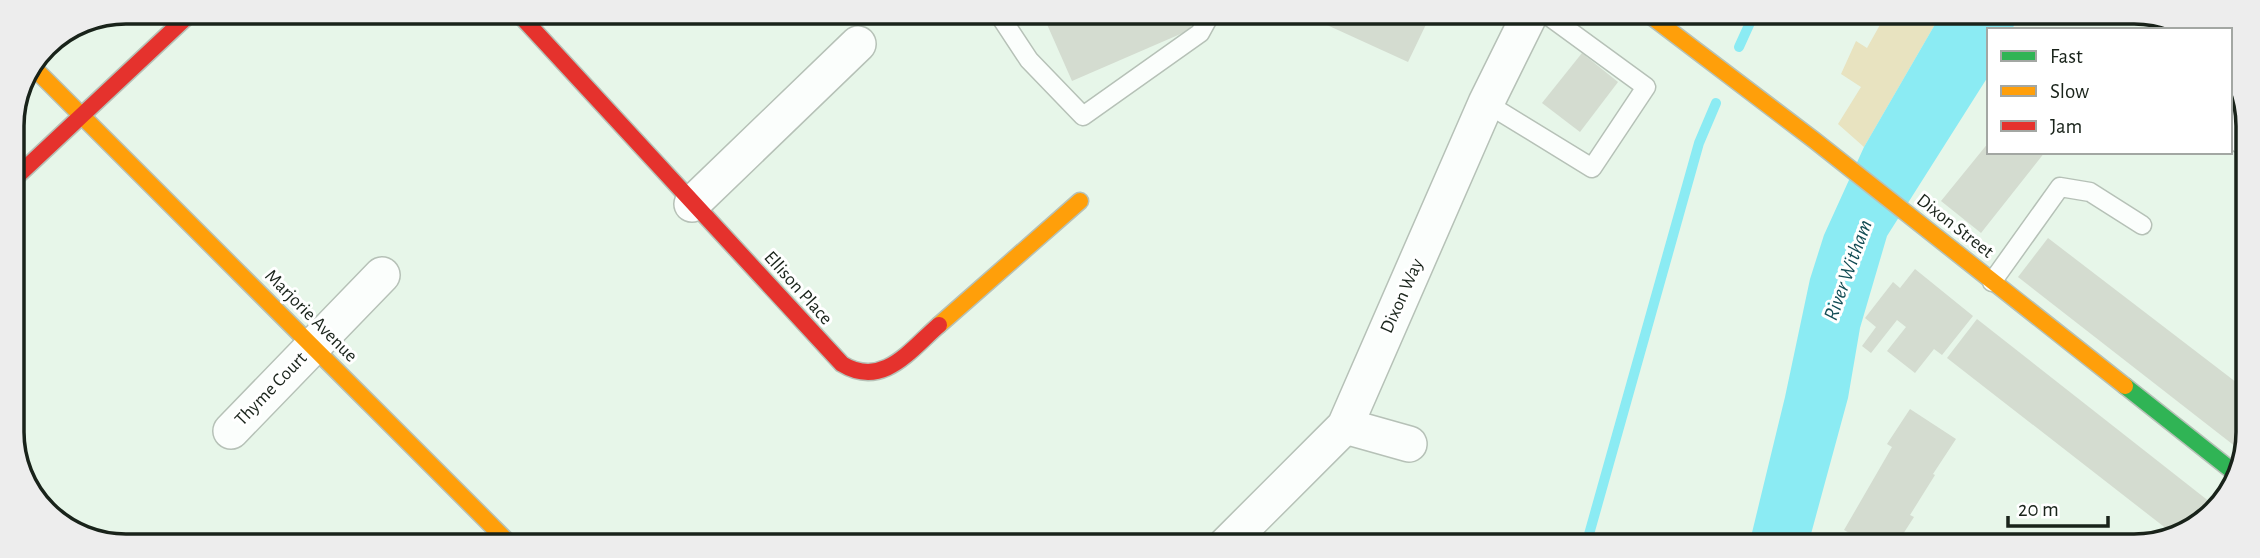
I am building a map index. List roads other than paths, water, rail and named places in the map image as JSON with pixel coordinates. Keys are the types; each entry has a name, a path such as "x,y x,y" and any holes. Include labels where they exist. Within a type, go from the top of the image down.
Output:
{"street":[{"path":"25,169 179,24"},
{"name":"Ellison Place","path":"528,24 833,357 855,372 877,374 889,369 1080,201"},
{"name":"Dixon Way","path":"1238,533 1345,426 1486,103 1525,24"},
{"name":"Dixon Street","path":"1661,24 1834,156 2228,468"},
{"path":"692,204 858,44"},
{"name":"Marjorie Avenue","path":"40,74 500,534"},
{"name":"Thyme Court","path":"231,431 382,275"},
{"path":"1345,426 1409,444"}],"lane":[{"path":"1005,24 1028,60 1083,116 1200,33 1205,24"},
{"path":"1486,103 1592,168 1646,87 1560,24"},
{"path":"1992,282 2060,187 2090,192 2142,225"}],"water":[{"name":"River Witham","path":"1935,24 2015,24 2013,28 1987,28 1987,78 1887,236 1860,328 1848,398 1811,533 1752,533 1810,279 1824,235 1864,147"}],"waterway":[{"path":"1739,47 1749,24"},
{"path":"1589,533 1699,143 1716,103"}]}
